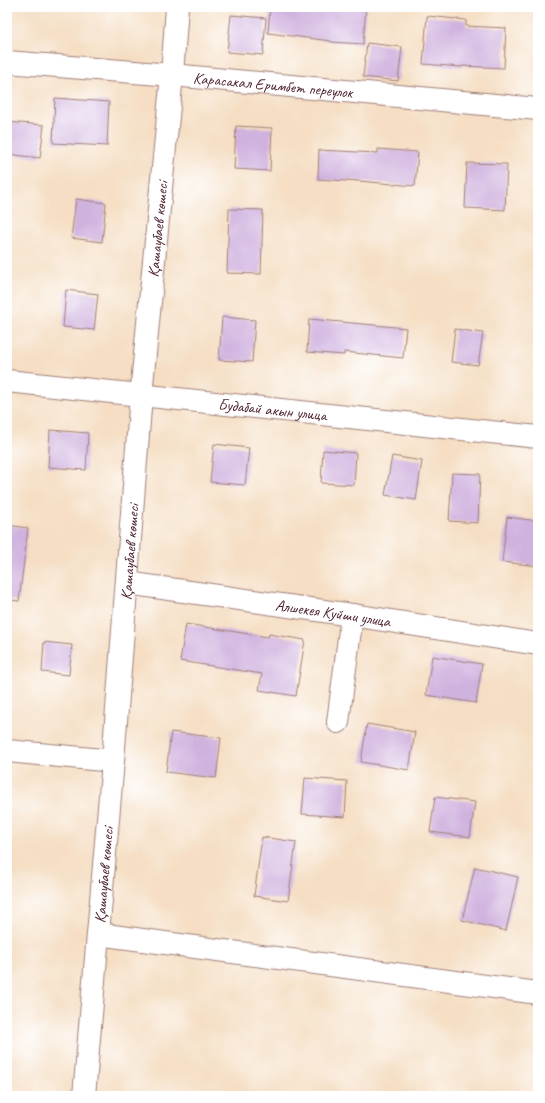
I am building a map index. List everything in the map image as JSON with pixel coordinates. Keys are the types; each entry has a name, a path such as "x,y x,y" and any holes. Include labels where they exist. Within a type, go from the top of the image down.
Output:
{"street":[{"name":"Қашаубаев көшесі","path":"84,1096 113,762 141,395 172,75 177,7"},
{"name":"Карасакал Еримбет переулок","path":"7,62 172,75 538,109"},
{"name":"Будабай акын улица","path":"7,381 538,437"},
{"name":"Алшекея Куйши улица","path":"127,583 352,615 538,644"},
{"path":"338,722 352,615"},
{"path":"7,751 113,762"},
{"path":"98,934 538,993"}],"building":[{"path":"270,7 366,7 363,44 331,42 268,33"},
{"path":"231,15 266,18 263,55 227,52"},
{"path":"427,16 466,20 466,26 506,28 504,68 423,64"},
{"path":"367,43 402,47 398,81 363,77"},
{"path":"55,98 109,102 107,146 53,143"},
{"path":"7,122 44,125 40,158 7,154"},
{"path":"236,126 272,128 270,171 234,169"},
{"path":"378,149 418,152 415,186 318,179 319,150 378,153"},
{"path":"467,163 507,164 505,210 465,208"},
{"path":"76,199 106,203 102,242 71,238"},
{"path":"229,209 263,210 261,274 227,273"},
{"path":"66,290 98,294 94,330 63,327"},
{"path":"222,317 255,320 252,362 219,360"},
{"path":"309,319 406,328 403,358 344,352 344,355 307,352"},
{"path":"455,329 483,333 478,365 451,362"},
{"path":"50,430 88,433 86,470 48,467"},
{"path":"214,444 249,448 245,485 210,482"},
{"path":"323,450 356,453 354,485 321,483"},
{"path":"392,456 422,461 416,500 385,495"},
{"path":"452,473 480,474 478,523 449,521"},
{"path":"507,517 538,521 538,566 502,562"},
{"path":"7,525 28,528 19,601 7,600"},
{"path":"186,624 268,637 269,634 305,640 296,696 259,690 262,674 180,661"},
{"path":"44,642 72,645 69,675 42,672"},
{"path":"432,656 482,664 476,703 426,695"},
{"path":"367,724 415,732 409,770 361,762"},
{"path":"171,732 221,738 216,778 166,772"},
{"path":"305,778 347,781 345,817 302,814"},
{"path":"435,797 475,802 470,837 430,832"},
{"path":"262,837 296,842 288,901 254,896"},
{"path":"475,867 518,877 506,931 462,920"}]}
